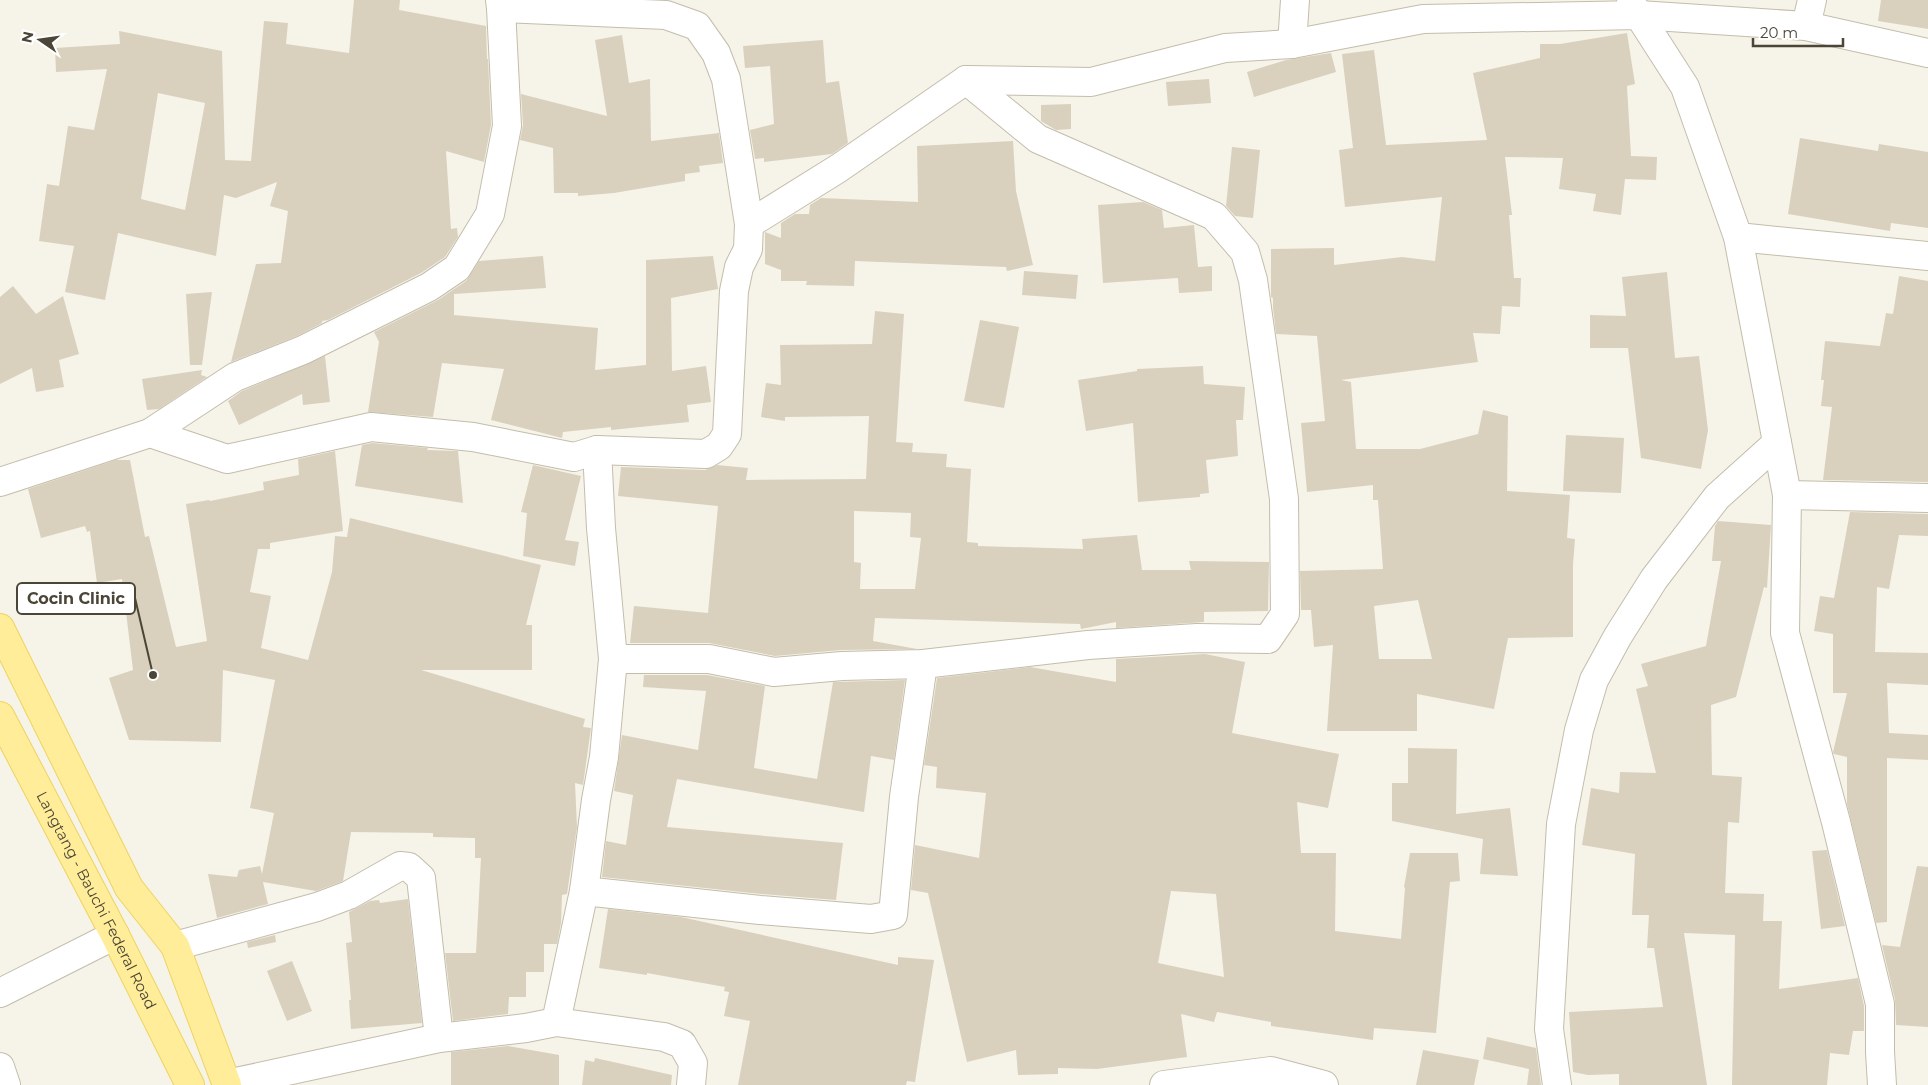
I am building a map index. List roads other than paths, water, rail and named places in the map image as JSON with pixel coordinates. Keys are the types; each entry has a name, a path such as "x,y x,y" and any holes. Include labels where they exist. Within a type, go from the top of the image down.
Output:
{"main road":[{"path":"0,628 129,888 174,946 227,1085"},
{"name":"Langtang - Bauchi Federal Road","path":"0,716 115,935 190,1085"}],"street":[{"path":"1292,44 1295,0"},
{"path":"1806,26 1812,0"},
{"path":"0,482 150,434 235,377 303,350 429,287 457,268 490,214 507,126 500,4 666,15 697,26 716,52 726,79 749,224 748,249 739,267 734,291 727,434 720,446 706,454 596,450 574,457 474,437 371,427 227,460 150,434"},
{"path":"1634,7 1685,87 1738,237 1786,495 1785,633 1836,822 1880,1004 1882,1085"},
{"path":"749,224 838,168 966,80 1091,82 1225,48 1292,44 1423,19 1634,7 1806,26 1928,52"},
{"path":"613,659 709,659 774,672 842,666 923,664 1088,645 1197,638 1268,639 1285,614 1284,499 1253,280 1245,252 1214,216 1038,139 966,80"},
{"path":"1738,237 1928,256"},
{"path":"1557,1085 1549,1029 1561,824 1579,730 1594,680 1618,636 1654,579 1717,497 1777,443"},
{"path":"556,1022 584,891 596,800 604,757 613,659 596,450"},
{"path":"1786,495 1928,498"},
{"path":"584,891 770,911 871,919 893,915 904,797 923,664"},
{"path":"174,946 317,907 349,895 400,866 408,867 421,878 439,1038"},
{"path":"0,992 115,935"},
{"path":"227,1085 439,1038 526,1028 556,1022 664,1037 682,1044 693,1064 691,1085"},
{"path":"0,1067 6,1085"},
{"path":"1164,1085 1268,1078 1324,1085"}],"place":[{"name":"Cocin Clinic","path":"153,675"}]}
